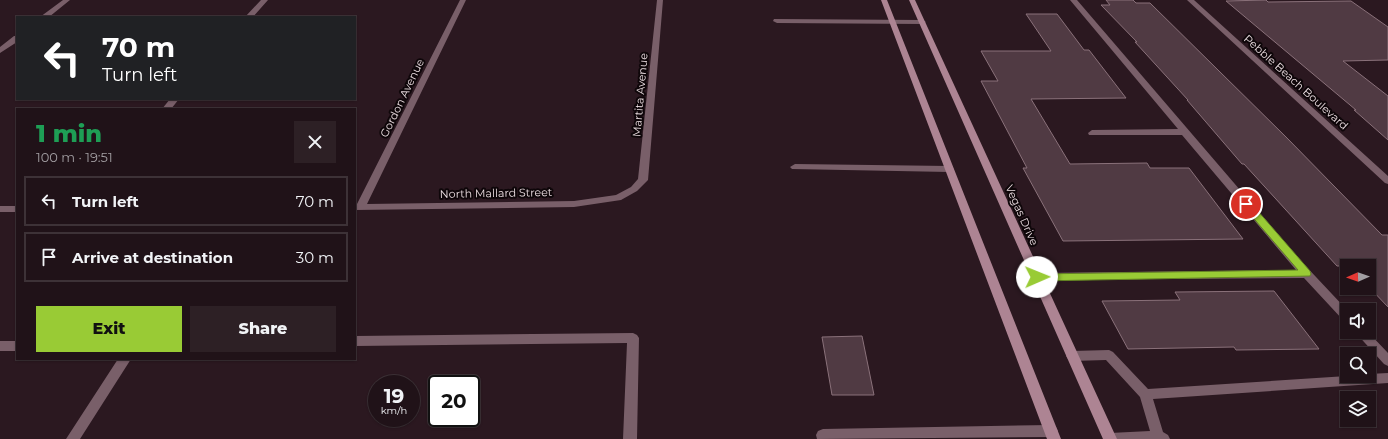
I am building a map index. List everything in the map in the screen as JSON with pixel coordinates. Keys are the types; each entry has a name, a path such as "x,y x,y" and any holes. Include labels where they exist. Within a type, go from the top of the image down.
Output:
{"main road":[{"path":"884,0 1052,435"},
{"name":"Vegas Drive","path":"912,0 1110,439"}],"street":[{"path":"45,16 67,0"},
{"path":"250,16 265,0"},
{"name":"Gordon Avenue","path":"358,207 463,0"},
{"name":"Martita Avenue","path":"634,189 643,180 660,0"},
{"path":"1073,0 1306,274 1340,310"},
{"name":"Pebble Beach Boulevard","path":"1190,0 1388,181"},
{"path":"777,21 922,22"},
{"path":"0,51 16,39"},
{"path":"167,108 174,100"},
{"path":"1092,133 1185,132"},
{"path":"795,166 950,169"},
{"name":"North Mallard Street","path":"358,207 574,204 618,198 634,189"},
{"path":"0,209 16,209"},
{"path":"1037,277 1306,274"},
{"path":"356,341 633,338 630,439"},
{"path":"1368,339 1388,361"},
{"path":"0,346 16,346"},
{"path":"1072,356 1109,355 1145,394 1161,437 1110,439"},
{"path":"73,439 124,360"},
{"path":"1145,394 1388,378"},
{"path":"824,439 823,435 1052,435"}],"building":[{"path":"1106,0 1133,0 1136,3 1150,3 1286,137 1382,235 1388,235 1388,307 1376,294 1376,259 1340,259 1340,266 1337,266 1244,164 1242,164 1188,100 1135,42 1137,42 1101,5 1110,5"},
{"path":"1266,0 1268,2 1351,1 1388,27 1388,60 1343,61 1388,96 1388,140 1354,110 1356,110 1226,1"},
{"path":"1026,14 1057,14 1084,50 1089,50 1126,98 1031,99 1070,164 1147,163 1150,168 1189,168 1243,239 1063,241 1023,168 1027,168 981,81 998,81 981,51 1051,51"},
{"path":"1274,291 1319,349 1236,350 1234,347 1128,349 1102,301 1180,300 1175,292"},
{"path":"862,336 874,395 832,395 822,337"}],"route":[{"path":"1037,277 1306,274 1246,204"}]}
